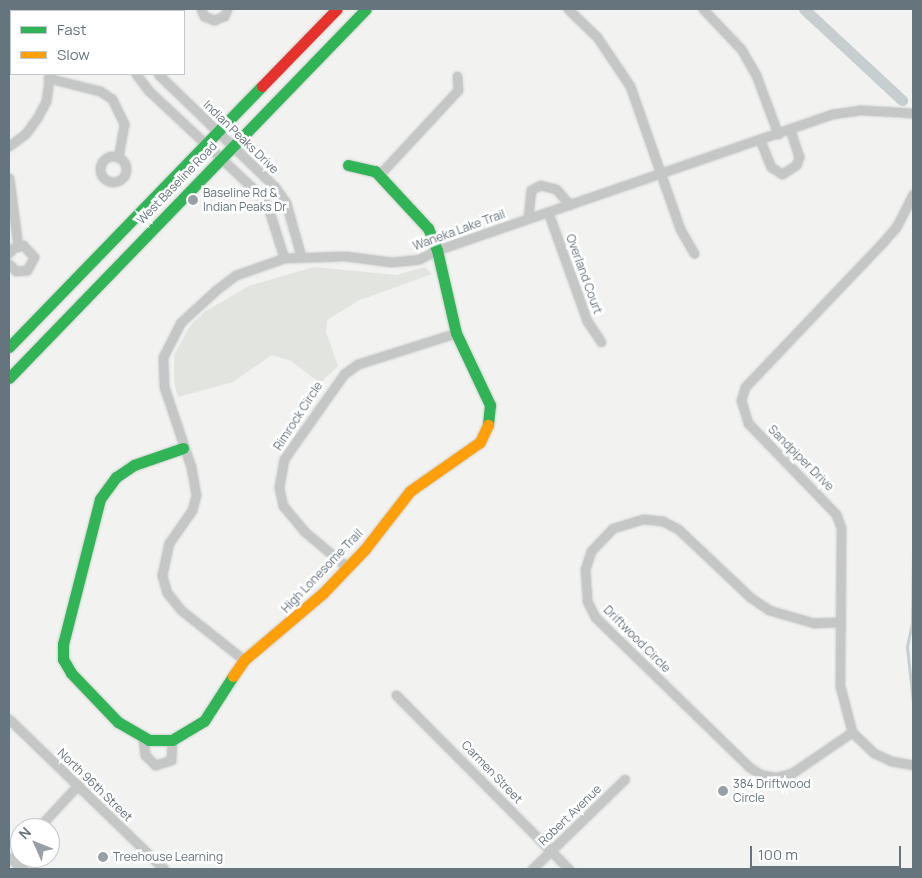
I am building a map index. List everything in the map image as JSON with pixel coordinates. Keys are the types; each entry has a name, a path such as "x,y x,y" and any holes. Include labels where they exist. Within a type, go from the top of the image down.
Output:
{"street":[{"path":"200,9 204,16 214,20 224,16 226,9"},
{"name":"West Baseline Road","path":"9,347 337,9"},
{"name":"West Baseline Road","path":"9,378 366,9"},
{"path":"568,9 597,37 630,86 680,229 694,253"},
{"path":"704,9 741,50 756,75 778,134"},
{"path":"137,75 220,159 258,193 268,207 284,258"},
{"name":"Indian Peaks Drive","path":"159,75 275,187 286,204 301,256"},
{"path":"9,146 26,133 37,118 46,101 49,76 100,91 112,99 124,124 118,157"},
{"path":"348,165 375,171 379,175 458,90 456,76"},
{"name":"Waneka Lake Trail","path":"244,660 181,610 167,593 162,575 169,543 192,510 196,495 192,467 183,448 164,388 163,357 171,336 197,306 236,275 284,258 345,256 392,262 419,259 437,250 528,218 842,112 913,113"},
{"path":"760,140 771,167 782,174 796,165 799,157 790,130"},
{"name":"High Lonesome Trail","path":"172,740 204,721 244,660 292,622 347,567 410,492 480,442 489,423 490,405 456,333 437,250 428,228 417,213 379,175"},
{"path":"9,178 18,246"},
{"path":"528,218 531,190 540,185 556,189 570,205"},
{"name":"Sandpiper Drive","path":"852,732 840,686 838,622 840,528 836,514 748,423 741,400 745,387 890,235 913,194"},
{"name":"Overland Court","path":"548,212 587,322 601,342"},
{"path":"9,253 18,246"},
{"path":"9,264 21,272 34,262 32,251 18,246"},
{"name":"Rimrock Circle","path":"347,567 305,532 283,506 280,487 284,459 344,374 358,364 456,333"},
{"path":"143,739 145,755 155,765 171,760 172,740 143,739 118,722 71,673 63,659 62,644 100,499 116,477 134,465 183,448"},
{"name":"Driftwood Circle","path":"838,622 814,623 769,610 750,597 678,529 662,521 643,519 613,528 591,551 584,569 586,601 595,617 749,767 770,776 792,773 852,732"},
{"name":"Carmen Street","path":"396,695 569,869"},
{"name":"North 96th Street","path":"9,719 164,869"},
{"path":"852,732 874,753 891,761 913,765"},
{"name":"Robert Avenue","path":"532,869 625,779"},
{"path":"47,818 78,785"}],"shaded area":[{"path":"314,267 397,275 425,267 432,274 360,300 327,320 326,332 338,366 320,383 291,361 272,355 233,382 178,397 174,382 174,355 190,326 204,312 249,286"}],"waterway":[{"path":"804,9 902,100"},
{"path":"913,551 912,623 907,647 913,702"}],"traffic: fast":[{"path":"9,378 366,9"},
{"path":"9,347 262,86"},
{"path":"348,165 375,171 428,228 437,250 456,333 490,405 488,425"},
{"path":"183,448 134,465 116,477 100,499 63,644 63,659 71,673 118,722 149,740 172,740 204,721 233,676"}],"traffic: slow":[{"path":"233,676 244,660 323,593 365,549 410,491 480,442 488,425"}],"traffic: jam":[{"path":"262,86 337,9"}],"place":[{"name":"Baseline Rd & Indian Peaks Dr","path":"193,200"},
{"name":"384 Driftwood Circle","path":"723,791"},
{"name":"Treehouse Learning","path":"103,857"}]}
